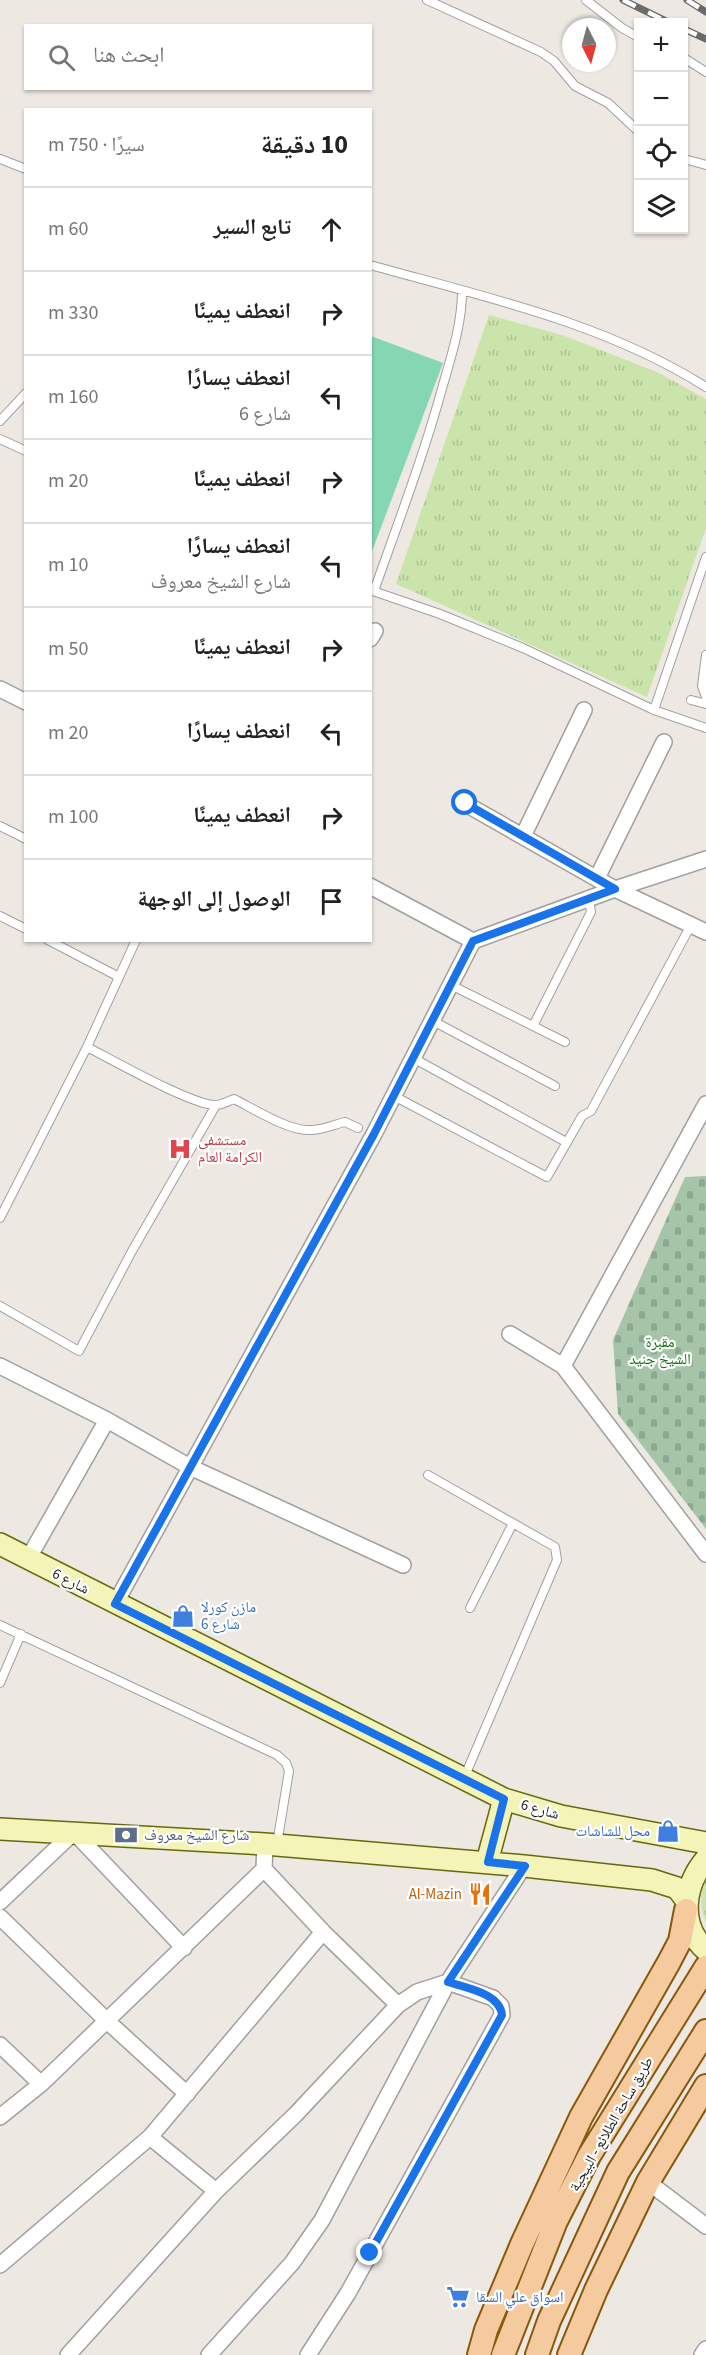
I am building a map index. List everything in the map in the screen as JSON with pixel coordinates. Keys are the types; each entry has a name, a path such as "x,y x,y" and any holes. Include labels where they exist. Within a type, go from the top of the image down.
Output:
{"main road":[{"path":"479,2355 486,2330 522,2244 571,2139 680,1941 687,1905"},
{"name":"طريق ساحة الطلائع - البيجية","path":"503,2355 556,2221 589,2156 706,1967"},
{"name":"طريق ساحة الطلائع - البيجية","path":"537,2355 549,2321 618,2172 706,2031"},
{"path":"569,2355 596,2290 648,2182 706,2086"}],"street":[{"path":"0,689 24,701"},
{"path":"523,836 584,710"},
{"path":"597,878 664,742"},
{"path":"465,803 615,889 706,932"},
{"path":"115,1604 394,1096 473,941 589,898 706,859"},
{"path":"372,887 473,941"},
{"path":"562,1366 706,1104"},
{"path":"510,1335 562,1366 706,1554"},
{"path":"0,1366 107,1420 190,1467 403,1565"},
{"path":"28,1559 107,1420"},
{"name":"شارع 6","path":"0,1544 504,1799 561,1816 706,1843"},
{"path":"488,1862 504,1799"},
{"path":"0,1829 271,1844 488,1862 652,1880 677,1888 687,1905 691,1929 706,1950"},
{"path":"0,1902 74,1832"},
{"path":"74,1832 184,1948"},
{"path":"0,2117 41,2084 264,1869 271,1844"},
{"path":"687,1905 695,1872 706,1859"},
{"path":"209,2355 292,2263 322,2220 448,1982 525,1866"},
{"path":"264,1869 323,1932 398,2005"},
{"path":"0,1917 107,2021 187,2094"},
{"path":"0,2265 150,2137 323,1932"},
{"path":"68,2355 216,2191 296,2114 398,2005 417,1992 448,1982 493,1998 501,2006 502,2015 348,2293 308,2355"},
{"path":"0,2045 41,2084"},
{"path":"150,2137 216,2191"},
{"path":"648,2182 706,2226"},
{"path":"702,2355 706,2349"}],"lane":[{"path":"427,0 541,52 554,61 575,86 608,103 634,126"},
{"path":"586,0 622,28 634,34"},
{"path":"688,61 706,72"},
{"path":"0,159 24,168"},
{"path":"688,160 706,165"},
{"path":"372,266 507,303 607,337 674,367 706,387"},
{"path":"462,291 462,308 455,342 431,431 372,591 440,614 523,648 654,710 706,728"},
{"path":"0,421 24,395"},
{"path":"0,439 24,450"},
{"path":"654,710 706,557"},
{"path":"706,655 702,687 706,697"},
{"path":"691,700 706,704"},
{"path":"0,826 24,838"},
{"path":"533,1026 591,912 589,898"},
{"path":"0,916 24,928"},
{"path":"394,1096 547,1177 582,1116 591,1111 692,925"},
{"path":"52,942 119,977"},
{"path":"0,1218 87,1047 135,942"},
{"path":"451,984 565,1042"},
{"path":"433,1021 555,1086"},
{"path":"87,1047 177,1092 216,1105 234,1100 289,1125 306,1130 325,1128 345,1122 358,1128"},
{"path":"413,1058 566,1142"},
{"path":"0,1306 79,1351 132,1251 216,1105"},
{"path":"428,1475 555,1547 557,1560 464,1779"},
{"path":"470,1608 513,1523"},
{"path":"0,1625 277,1755 286,1763 288,1770 271,1844"},
{"path":"0,1683 21,1635"}],"green space":[{"path":"489,315 565,336 659,373 706,399 706,528 647,697 396,584"},
{"path":"372,337 443,363 372,551"},
{"name":"مقبرة الشيخ جنيد","path":"706,1176 706,1529 618,1414 613,1340 685,1177"},
{"path":"706,1880 706,1922 701,1901"}],"railway":[{"path":"623,0 660,18"},
{"path":"687,0 706,12"},
{"path":"688,31 706,39"}],"place":[{"name":"مستشفى الكرامة العام","path":"180,1149"},
{"name":"مازن كورلا شارع 6","path":"183,1616"},
{"name":"محل للشاشات","path":"668,1831"},
{"name":"شارع الشيخ معروف","path":"126,1835"},
{"name":"Al-Mazin","path":"480,1894"},
{"name":"اسواق علي السقا","path":"458,2297"}],"route":[{"path":"370,2253 502,2015 501,2006 493,1998 448,1982 525,1866 488,1862 504,1799 115,1604 374,1134 473,941 615,889 465,803"}]}
